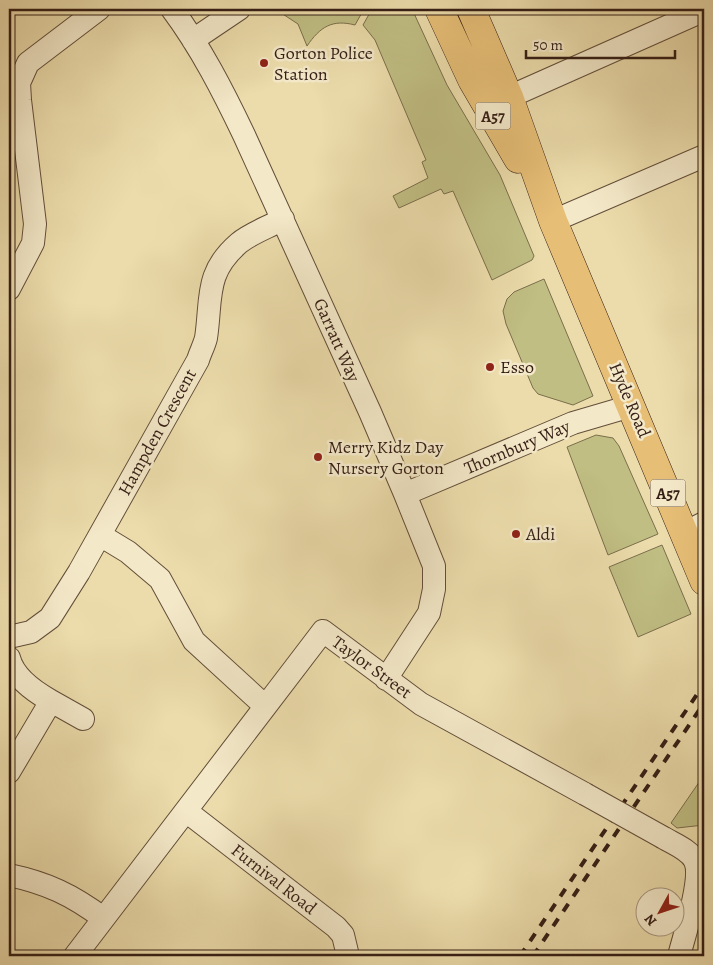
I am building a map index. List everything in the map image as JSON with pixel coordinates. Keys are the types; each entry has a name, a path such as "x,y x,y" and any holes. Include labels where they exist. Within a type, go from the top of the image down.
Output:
{"highway":[{"name":"Hyde Road","path":"439,9 472,80 553,220"},
{"name":"Hyde Road","path":"471,9 509,97 553,220 631,406 694,528 704,581"}],"street":[{"path":"9,289 30,251 35,236 19,83 28,63 99,9"},
{"path":"193,40 239,9"},
{"path":"509,97 698,13 701,9"},
{"name":"Garratt Way","path":"182,12 193,40 227,98 283,219 405,494 434,566 434,589 429,613 386,678"},
{"path":"553,220 704,156"},
{"name":"Hampden Crescent","path":"9,637 31,632 50,618 100,536 198,360 205,341 213,276 226,256 240,242 283,219"},
{"name":"Thornbury Way","path":"405,494 573,423 631,406"},
{"path":"100,536 128,552 160,579 194,640 266,706"},
{"name":"Taylor Street","path":"75,956 323,631 421,704 664,838 691,855 695,862 696,886 679,956"},
{"path":"9,658 10,664 25,682 38,693 83,719"},
{"path":"9,772 51,701"},
{"name":"Furnival Road","path":"186,811 336,927 343,935 348,956"},
{"path":"9,875 35,880 53,887 103,918"}],"shaded area":[{"path":"275,9 364,9 355,25 340,23 327,26 307,46 298,24"},
{"path":"372,9 412,9 447,85 500,175 534,256 532,260 492,280 453,191 444,194 441,189 399,208 393,196 428,178 422,162 426,160 375,40 363,25"},
{"path":"544,279 593,396 573,405 538,394 533,388 506,324 503,311 507,299 514,292"},
{"path":"596,435 613,438 619,446 658,534 608,555 567,447"},
{"path":"662,545 691,614 638,637 609,567"},
{"path":"704,775 704,825 677,828 671,823"}],"railway":[{"path":"520,956 704,684"},
{"path":"533,956 704,703"}],"place":[{"name":"Gorton Police Station","path":"264,63"},
{"name":"Esso","path":"490,367"},
{"name":"Merry Kidz Day Nursery Gorton","path":"318,457"},
{"name":"Aldi","path":"516,534"}]}
